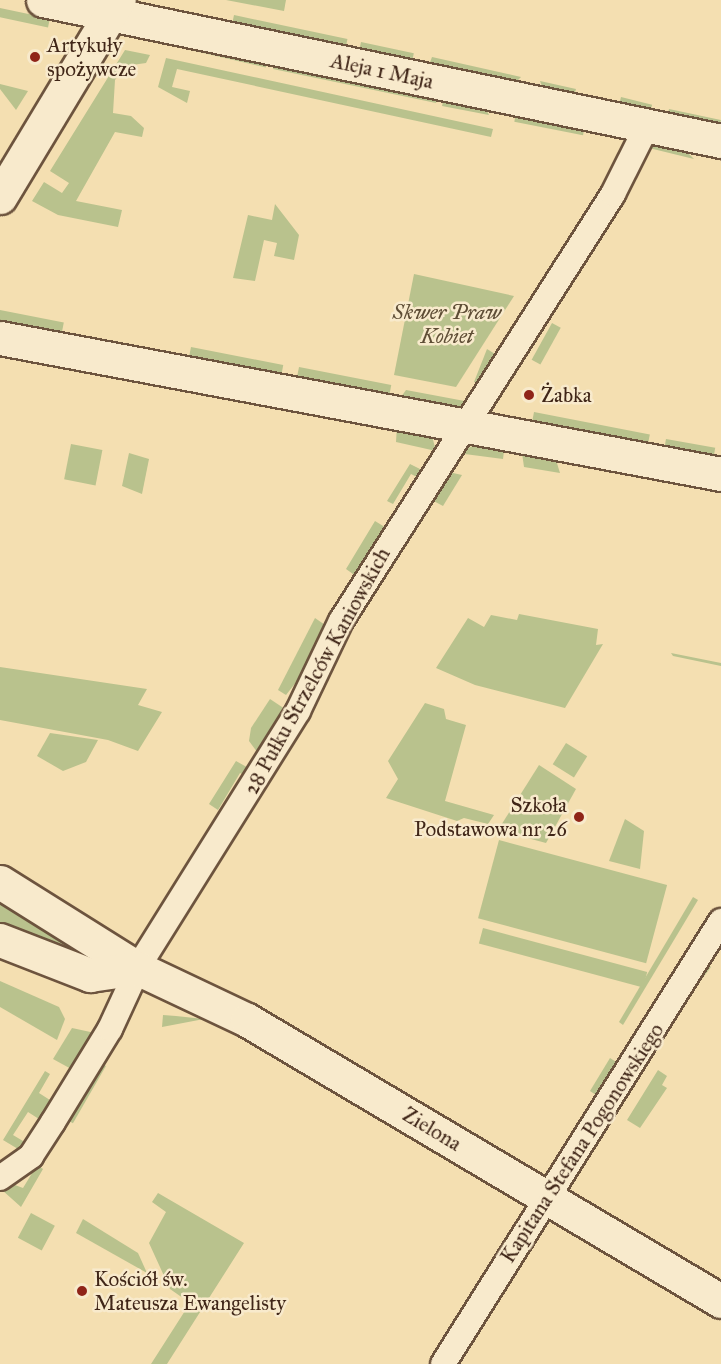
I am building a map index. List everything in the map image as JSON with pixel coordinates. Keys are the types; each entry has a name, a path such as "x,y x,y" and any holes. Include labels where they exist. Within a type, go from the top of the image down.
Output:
{"street":[{"name":"Aleja 1 Maja","path":"43,0 114,7 721,141"},
{"path":"0,197 114,7"},
{"name":"28 Pułku Strzelców Kaniowskich","path":"0,1178 31,1156 110,1029 137,968 298,711 340,621 466,428 636,156 647,126"},
{"path":"0,338 466,428 721,474"},
{"name":"Zielona","path":"0,882 137,968 247,1020 721,1301"},
{"name":"Kapitana Stefana Pogonowskiego","path":"443,1364 545,1196 643,1051 721,921"},
{"path":"0,940 90,975 137,968"}],"green space":[{"path":"226,0 286,0 284,11"},
{"path":"0,8 50,19 48,27 0,17"},
{"path":"234,15 347,39 346,47 232,23"},
{"path":"169,38 267,61 266,68 167,45"},
{"path":"361,42 414,53 412,61 359,50"},
{"path":"125,50 150,55 146,63 125,66 115,80 113,113 131,116 144,128 142,137 115,132 76,201 122,210 118,227 58,215 32,201 44,182 62,193 69,183 50,171"},
{"path":"432,57 521,77 515,83 429,65"},
{"path":"166,58 493,129 491,137 177,69 172,87 190,91 187,103 158,87"},
{"path":"275,62 437,97 436,103 273,69"},
{"path":"540,81 576,89 574,96 543,89"},
{"path":"0,84 28,91 16,110 0,89"},
{"path":"621,97 652,105 650,113 619,105"},
{"path":"444,98 485,107 489,115 442,106"},
{"path":"669,109 721,120 719,127 668,116"},
{"path":"516,113 585,126 583,135 514,122"},
{"path":"675,140 694,159 649,148 656,141"},
{"path":"275,204 299,235 294,260 274,256 277,243 264,240 255,281 233,278 248,215 272,220"},
{"name":"Skwer Praw Kobiet","path":"414,274 514,296 456,387 394,375"},
{"path":"0,310 64,322 62,333 0,321"},
{"path":"552,323 561,328 540,365 532,360"},
{"path":"191,347 283,365 281,375 189,357"},
{"path":"487,349 500,357 483,384 474,382"},
{"path":"299,367 391,385 389,395 297,377"},
{"path":"406,390 470,402 457,408 401,397"},
{"path":"534,412 650,435 647,447 532,425"},
{"path":"397,426 432,436 436,451 396,442"},
{"path":"666,439 715,448 713,460 664,451"},
{"path":"71,444 102,450 96,485 64,479"},
{"path":"475,445 504,451 503,459 457,453"},
{"path":"129,453 149,459 142,494 122,486"},
{"path":"522,453 556,460 560,473 524,467"},
{"path":"410,464 424,471 419,478 411,474 393,504 387,501"},
{"path":"444,471 462,475 443,506 428,498"},
{"path":"375,521 388,529 353,583 353,574 346,569"},
{"path":"519,614 598,629 596,645 603,644 565,708 475,685 436,668 468,618 484,627 491,615 517,620"},
{"path":"315,618 328,627 311,663 286,695 278,690"},
{"path":"671,653 721,663 721,666 673,656"},
{"path":"0,667 147,689 138,705 162,712 138,751 108,740 0,720"},
{"path":"270,699 288,711 260,756 249,741 251,728"},
{"path":"425,703 444,709 446,719 466,725 445,801 494,815 488,824 464,818 457,821 386,798 398,779 388,761"},
{"path":"50,733 98,740 86,762 63,771 37,756"},
{"path":"566,743 587,756 574,777 553,764"},
{"path":"236,761 252,770 248,777 240,773 218,810 209,804"},
{"path":"539,765 576,789 546,843 498,830"},
{"path":"625,819 644,831 640,869 609,861"},
{"path":"499,840 667,885 646,963 478,918"},
{"path":"0,895 106,966 0,927"},
{"path":"693,897 698,900 623,1025 619,1022"},
{"path":"483,928 647,972 643,987 479,943"},
{"path":"707,964 711,967 652,1045 648,1042"},
{"path":"0,981 59,1007 65,1019 57,1040 0,1007"},
{"path":"163,1015 176,1016 204,1019 162,1027"},
{"path":"72,1028 95,1033 73,1070 53,1059"},
{"path":"610,1058 624,1067 599,1097 590,1091"},
{"path":"99,1062 106,1066 73,1123 66,1119"},
{"path":"658,1070 667,1076 662,1085 667,1088 640,1128 627,1120"},
{"path":"45,1071 50,1074 39,1093 53,1102 42,1121 28,1112 13,1135 28,1144 23,1152 3,1140"},
{"path":"37,1165 43,1169 21,1207 2,1190 7,1182 23,1188"},
{"path":"158,1193 244,1243 167,1364 151,1364 190,1303 170,1289 149,1243 166,1212 152,1202"},
{"path":"31,1213 55,1226 42,1250 18,1238"},
{"path":"83,1219 138,1253 147,1273 76,1233"}],"place":[{"name":"Artykuły spożywcze","path":"35,57"},
{"name":"Żabka","path":"529,395"},
{"name":"Szkoła Podstawowa nr 26","path":"579,817"},
{"name":"Kościół św. Mateusza Ewangelisty","path":"82,1291"}]}
